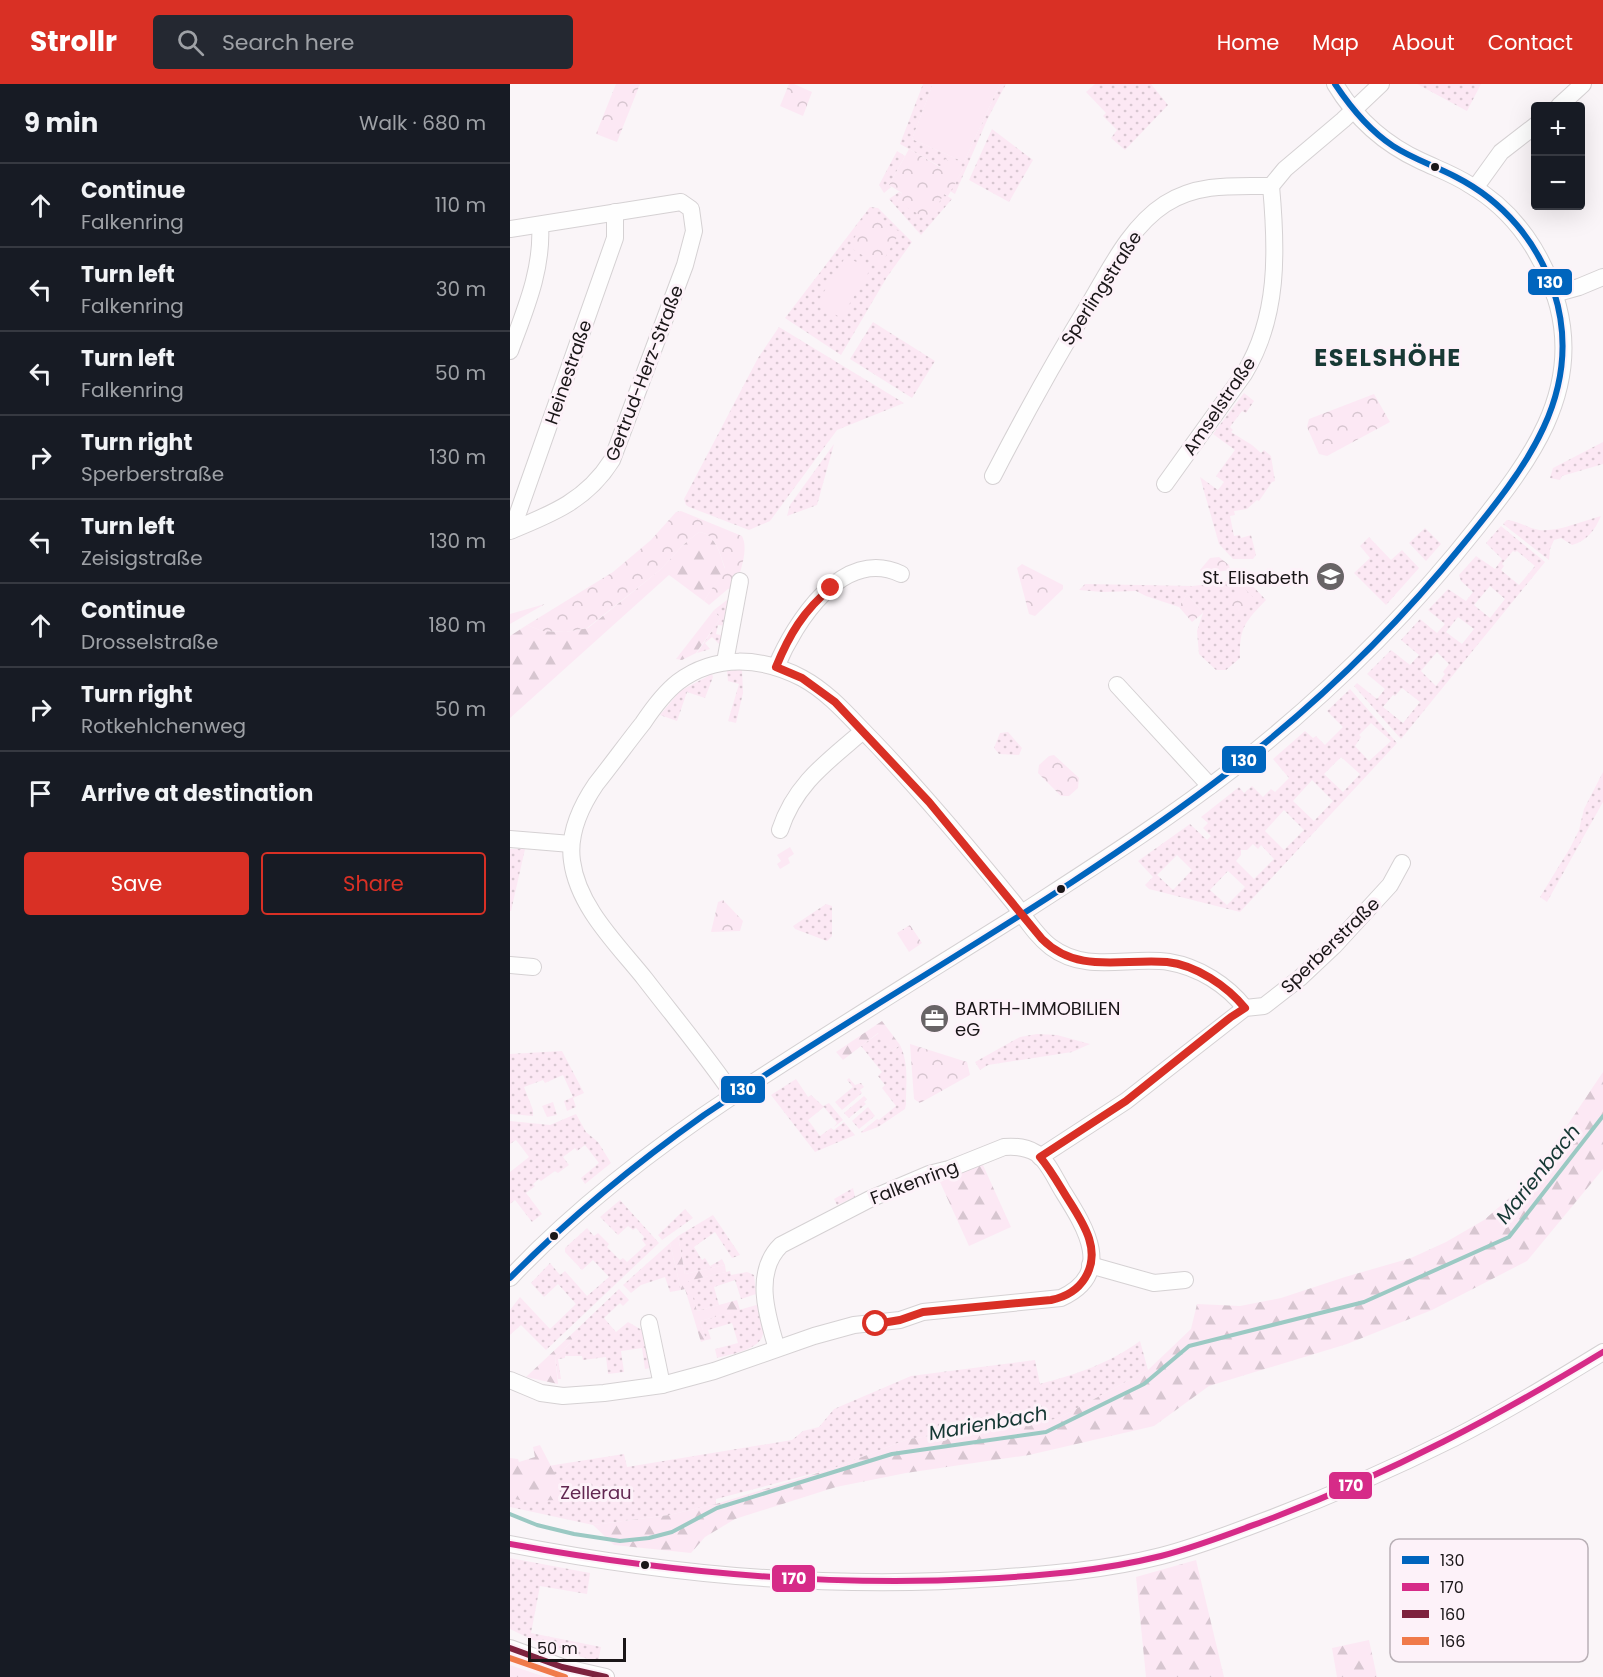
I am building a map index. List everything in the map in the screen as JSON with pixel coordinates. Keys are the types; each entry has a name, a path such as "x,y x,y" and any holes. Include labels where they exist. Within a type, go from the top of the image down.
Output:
{"street":[{"path":"510,1278 554,1235 655,1151 734,1096 1140,836 1210,786 1300,712 1363,655 1456,553 1520,470 1548,423 1559,384 1562,337 1559,308 1542,261 1529,239 1494,201 1451,174 1387,142 1353,111 1335,84"},
{"path":"1271,186 1285,169 1381,84"},
{"path":"1563,102 1582,84"},
{"path":"1475,188 1501,152 1531,129"},
{"name":"Sperlingstraße","path":"993,476 1068,337 1122,250 1144,221 1172,200 1203,188 1271,186"},
{"name":"Amselstraße","path":"1165,484 1244,374 1263,337 1271,303 1274,263 1271,186"},
{"name":"Gertrud-Herz-Straße","path":"511,531 552,513 584,494 602,477 612,460 685,265 694,231 691,209 681,202 615,212"},
{"path":"510,229 615,212"},
{"name":"Heinestraße","path":"511,531 615,238 615,212"},
{"path":"510,351 534,285 541,243 540,225"},
{"path":"1554,294 1603,277"},
{"path":"776,667 790,635 804,614 831,588 863,570 882,568 901,574"},
{"path":"725,662 740,581"},
{"path":"734,1096 595,916 578,885 571,844 587,797 669,690 704,667 725,662 746,661 776,667 802,678 835,702 929,802 1048,945 1065,956 1084,962 1177,964 1207,976 1226,987 1245,1008"},
{"path":"1117,685 1210,786"},
{"path":"780,830 788,808 800,788 863,731"},
{"path":"510,839 571,844"},
{"name":"Sperberstraße","path":"1040,1157 1126,1101 1231,1017 1245,1008 1264,1006 1271,1002 1319,960 1390,885 1402,863"},
{"path":"510,965 533,967"},
{"name":"Falkenring","path":"777,1349 767,1305 765,1275 769,1260 781,1245 854,1206 929,1174 949,1169 997,1149 1012,1146 1040,1157"},
{"path":"510,1380 541,1393 563,1396 662,1385 714,1371 844,1328 900,1320 923,1312 1061,1298 1081,1284 1088,1273 1091,1245 1087,1230 1040,1157"},
{"path":"1090,1265 1147,1282 1165,1283 1185,1280"},
{"path":"649,1323 662,1385"},
{"path":"510,1544 670,1569 855,1582 927,1583 1062,1574 1107,1567 1162,1556 1199,1545 1310,1504 1454,1438 1514,1406 1603,1352"},
{"path":"510,1648 562,1667 606,1677"}],"green space":[{"path":"616,84 640,84 617,142 596,134"},
{"path":"789,84 812,92 803,116 780,106"},
{"path":"923,84 933,84 912,139 964,162 1000,84 1006,84 988,118 955,194 950,191 963,169 941,167 900,144"},
{"path":"933,84 1000,84 964,162 912,139"},
{"path":"1095,84 1151,84 1168,105 1125,150 1111,138 1117,130 1103,116 1106,113 1086,92"},
{"path":"1417,84 1481,84 1467,111"},
{"path":"992,129 1033,160 1009,202 969,180"},
{"path":"909,149 940,167 945,159 963,169 948,196 944,194 929,220 897,202 902,193 889,185"},
{"path":"897,151 905,156 889,185 891,187 884,193 879,185"},
{"path":"899,192 902,193 897,202 944,194 952,199 921,235 889,199"},
{"path":"870,207 878,208 912,242 887,277 841,355 785,318"},
{"path":"869,213 900,232 880,266 849,247"},
{"path":"846,256 870,270 841,318 817,303"},
{"path":"873,322 935,361 912,398 850,359"},
{"path":"779,327 904,403 837,430 770,521 749,530 689,507 684,499 758,358"},
{"path":"1244,393 1254,401 1246,413 1242,411 1230,427 1233,430 1231,432 1261,453 1264,450 1271,456 1275,481 1259,501 1257,500 1247,509 1234,511 1235,515 1230,516 1234,536 1240,535 1241,538 1251,535 1256,555 1253,559 1233,559 1219,544 1200,477 1218,490 1224,482 1216,476 1235,450 1213,434"},
{"path":"1374,394 1390,422 1327,456 1319,454 1307,427 1309,419"},
{"path":"1603,442 1603,464 1562,476 1560,480 1550,478 1553,468"},
{"path":"834,444 817,505 787,516 790,505"},
{"path":"681,511 742,536 745,547 742,567 734,588 728,589 709,605 704,601 725,568 710,536 699,532 684,544 660,570 587,628 566,632 542,631 527,625 613,572 651,540 676,512"},
{"path":"1601,516 1590,534 1582,541 1572,545 1561,538 1554,540 1549,560 1503,524 1507,520 1539,530 1547,530 1562,528"},
{"path":"1501,526 1545,562 1401,739 1354,686 1357,683 1377,699 1385,689 1367,674 1391,650 1410,665 1419,655 1401,640 1420,619 1437,633 1445,624 1428,610 1448,589 1466,601 1473,592 1461,581 1459,575 1476,556 1495,569 1502,559 1486,543","holes":["1513,551 1517,551 1535,566 1519,585 1501,570 1504,566 1502,564","1490,586 1505,599 1490,618 1474,605","1458,617 1474,629 1462,644 1446,632","1437,652 1449,664 1436,686 1421,671","1402,688 1420,702 1403,723 1383,707 1393,695 1395,696"]},
{"path":"1425,528 1441,544 1426,561 1409,543"},
{"path":"699,532 713,541 725,569 704,601 669,575 510,718 510,636 527,625 542,631 566,632 588,628 660,570 684,544"},
{"path":"1369,537 1391,560 1402,550 1419,568 1386,605 1354,573 1370,558 1360,546"},
{"path":"1219,557 1229,565 1230,570 1203,574 1200,570 1210,558"},
{"path":"1022,564 1063,585 1063,589 1035,616 1029,614 1017,568"},
{"path":"1246,579 1266,600 1245,625 1241,639 1240,658 1226,670 1216,670 1199,654 1197,631 1203,613 1187,594 1179,607 1136,591 1079,590 1085,584 1193,586"},
{"path":"1244,588 1255,599 1239,614 1228,603"},
{"path":"1187,594 1203,613 1192,622 1179,607"},
{"path":"727,600 732,600 726,626 718,625 716,634 724,636 720,645 712,637 705,643 710,649 697,653 720,619 714,610"},
{"path":"545,604 510,624 510,614"},
{"path":"714,610 720,619 696,653 682,660 676,659"},
{"path":"742,669 743,693 736,723 728,721 739,684 728,681 727,671"},
{"path":"712,674 705,698 687,692 677,721 660,715 680,691"},
{"path":"1350,689 1397,743 1240,912 1149,889 1145,885 1153,877 1138,861 1190,824 1207,840 1211,836 1203,828 1208,823 1201,817 1239,787 1244,793 1252,786 1263,797 1271,789 1275,792 1289,778 1273,759 1305,731 1313,738 1316,736 1325,745 1343,727 1327,711","holes":["1371,723 1391,741 1369,761 1355,746 1361,737 1359,735","1341,757 1360,774 1343,792 1324,774","1312,780 1333,801 1314,821 1293,801","1284,810 1304,830 1284,850 1265,831","1253,844 1258,849 1261,845 1274,859 1254,879 1236,861 1241,855 1241,850 1247,850","1177,855 1192,870 1173,890 1157,875","1228,871 1245,887 1227,905 1210,890"]},
{"path":"1008,732 1022,748 1019,755 999,754 994,748 1000,733"},
{"path":"1054,755 1079,778 1078,788 1069,796 1061,796 1038,773 1039,765 1049,756"},
{"path":"1603,772 1603,802 1547,902 1540,897 1570,848 1579,830 1584,809"},
{"path":"790,847 794,854 788,858 790,863 780,869 777,864 781,861 777,855"},
{"path":"510,849 525,849 511,911 510,911"},
{"path":"723,900 743,921 740,931 711,932 718,902"},
{"path":"826,904 832,906 832,936 827,941 795,929 793,926"},
{"path":"910,925 922,943 909,952 897,933"},
{"path":"882,1021 900,1045 892,1051 878,1033 843,1060 836,1052"},
{"path":"879,1033 892,1051 900,1045 903,1052 906,1104 905,1109 878,1127 862,1133 896,1106 882,1088 885,1085 878,1076 882,1072 861,1046"},
{"path":"1037,1034 1057,1035 1090,1044 1072,1052 988,1065 980,1070 975,1062 1020,1037"},
{"path":"910,1044 967,1062 970,1075 920,1103 914,1099"},
{"path":"562,1051 584,1093 573,1098 576,1107 567,1111 564,1101 573,1097 563,1075 545,1083 543,1080 524,1087 533,1116 510,1114 510,1054"},
{"path":"1603,1072 1603,1169 1527,1261 1432,1310 1347,1344 1209,1386 1154,1426 1029,1455 906,1473 836,1487 735,1519 705,1537 691,1553 614,1545 593,1525 669,1515 716,1504 834,1468 908,1439 1057,1419 1148,1370 1191,1329 1197,1304 1240,1306 1281,1298 1411,1258 1446,1242 1484,1220 1520,1189 1542,1163"},
{"path":"849,1078 855,1085 861,1083 864,1087 860,1090 862,1093 842,1110 835,1102 853,1087 847,1080"},
{"path":"796,1079 808,1097 811,1095 823,1106 829,1103 843,1120 834,1127 837,1123 824,1107 808,1120 820,1136 831,1128 834,1130 844,1122 855,1135 815,1152 771,1095"},
{"path":"864,1096 867,1099 864,1102 866,1104 849,1118 844,1113"},
{"path":"553,1102 557,1115 547,1117 542,1106"},
{"path":"868,1107 875,1116 859,1129 852,1121"},
{"path":"576,1114 586,1132 598,1142 611,1163 585,1184 581,1178 599,1163 585,1145 577,1151 575,1148 563,1157 569,1165 541,1181 539,1179 533,1184 535,1186 526,1193 542,1214 532,1222 515,1200 510,1204 510,1172 529,1157 516,1140 510,1144 510,1121 550,1125"},
{"path":"982,1163 1011,1227 969,1246 940,1182"},
{"path":"853,1188 855,1197 837,1205 834,1199"},
{"path":"620,1200 659,1243 546,1350 521,1325 510,1335 510,1310 520,1297 550,1329 576,1304 558,1284 544,1297 531,1283 550,1263 560,1275 565,1271 587,1296 609,1277 593,1260 582,1270 565,1252 565,1248 587,1228 594,1236 598,1233 609,1244 607,1247 620,1260 623,1258 627,1262 646,1245 642,1240 644,1237 636,1228 633,1230 628,1226 618,1235 600,1217"},
{"path":"685,1209 693,1218 662,1240 658,1235"},
{"path":"713,1215 740,1255 732,1258 715,1232 694,1247 702,1260 705,1258 710,1266 722,1259 725,1265 685,1274 678,1236"},
{"path":"678,1236 685,1274 725,1265 726,1272 688,1281 697,1311 737,1300 740,1310 700,1321 706,1340 701,1342 685,1289 681,1290 670,1243"},
{"path":"670,1243 681,1290 670,1292 665,1277 641,1285 631,1293 623,1285"},
{"path":"730,1271 731,1275 747,1272 754,1275 756,1294 741,1299 735,1280 714,1287 719,1305 697,1311 687,1281"},
{"path":"619,1289 629,1300 623,1306 620,1303 604,1318 616,1332 628,1322 642,1330 650,1368 645,1369 642,1348 621,1351 624,1372 608,1374 606,1357 583,1360 582,1356 565,1356 565,1358 558,1359 561,1379 558,1379 555,1357 578,1336 575,1331"},
{"path":"760,1304 764,1327 761,1339 751,1348 717,1358 715,1349 738,1343 732,1323 708,1330 711,1339 706,1340 700,1321"},
{"path":"575,1331 579,1335 555,1357 558,1384 526,1377"},
{"name":"Zellerau","path":"1140,1341 1148,1370 1057,1419 908,1439 834,1468 716,1499 716,1504 669,1515 593,1525 510,1507 510,1472 624,1454 627,1467 792,1440 803,1431 819,1427 834,1409 911,1376 1035,1360 1040,1384 1092,1367"},
{"path":"540,1445 555,1474 560,1500 524,1501 510,1498 510,1458 518,1459 519,1462 535,1457 533,1447"},
{"path":"510,1558 590,1573 587,1594 540,1586 531,1633 601,1647 598,1662 543,1645 510,1629"},
{"path":"1196,1560 1224,1677 1146,1677 1136,1577"},
{"path":"1369,1640 1377,1677 1337,1677 1332,1648"},
{"path":"510,1665 545,1677 510,1677"}],"waterway":[{"name":"Marienbach","path":"510,1514 537,1525 574,1534 620,1541 649,1538 672,1532 717,1508 892,1454 1046,1432 1144,1384 1189,1346 1364,1302 1509,1237 1603,1116"}],"transit line":[{"name":"130","path":"510,1278 604,1192 704,1115 1037,905 1168,817 1263,745 1325,691 1411,605 1508,487 1544,428 1555,396 1562,363 1562,329 1554,292 1547,274 1539,256 1517,225 1489,198 1448,173 1408,155 1384,140 1361,118 1335,84"},
{"name":"170","path":"510,1544 626,1562 802,1579 861,1581 979,1579 1116,1566 1204,1543 1318,1500 1443,1442 1603,1352"},
{"name":"160","path":"510,1648 562,1667 606,1677"},
{"name":"166","path":"510,1658 565,1677"}],"place":[{"name":"St. Elisabeth","path":"1330,577"},
{"name":"BARTH-IMMOBILIEN eG","path":"934,1018"}],"district":[{"name":"ESELSHÖHE","path":"1388,357"}],"route":[{"path":"831,588 820,596 804,614 790,635 776,667 814,685 835,702 884,752 929,802 1042,939 1065,956 1084,962 1100,964 1169,962 1177,964 1217,981 1226,987 1245,1008 1126,1101 1040,1157 1082,1221 1090,1240 1092,1251 1088,1273 1076,1289 1061,1298 1051,1300 923,1312 900,1320 876,1324"}]}
